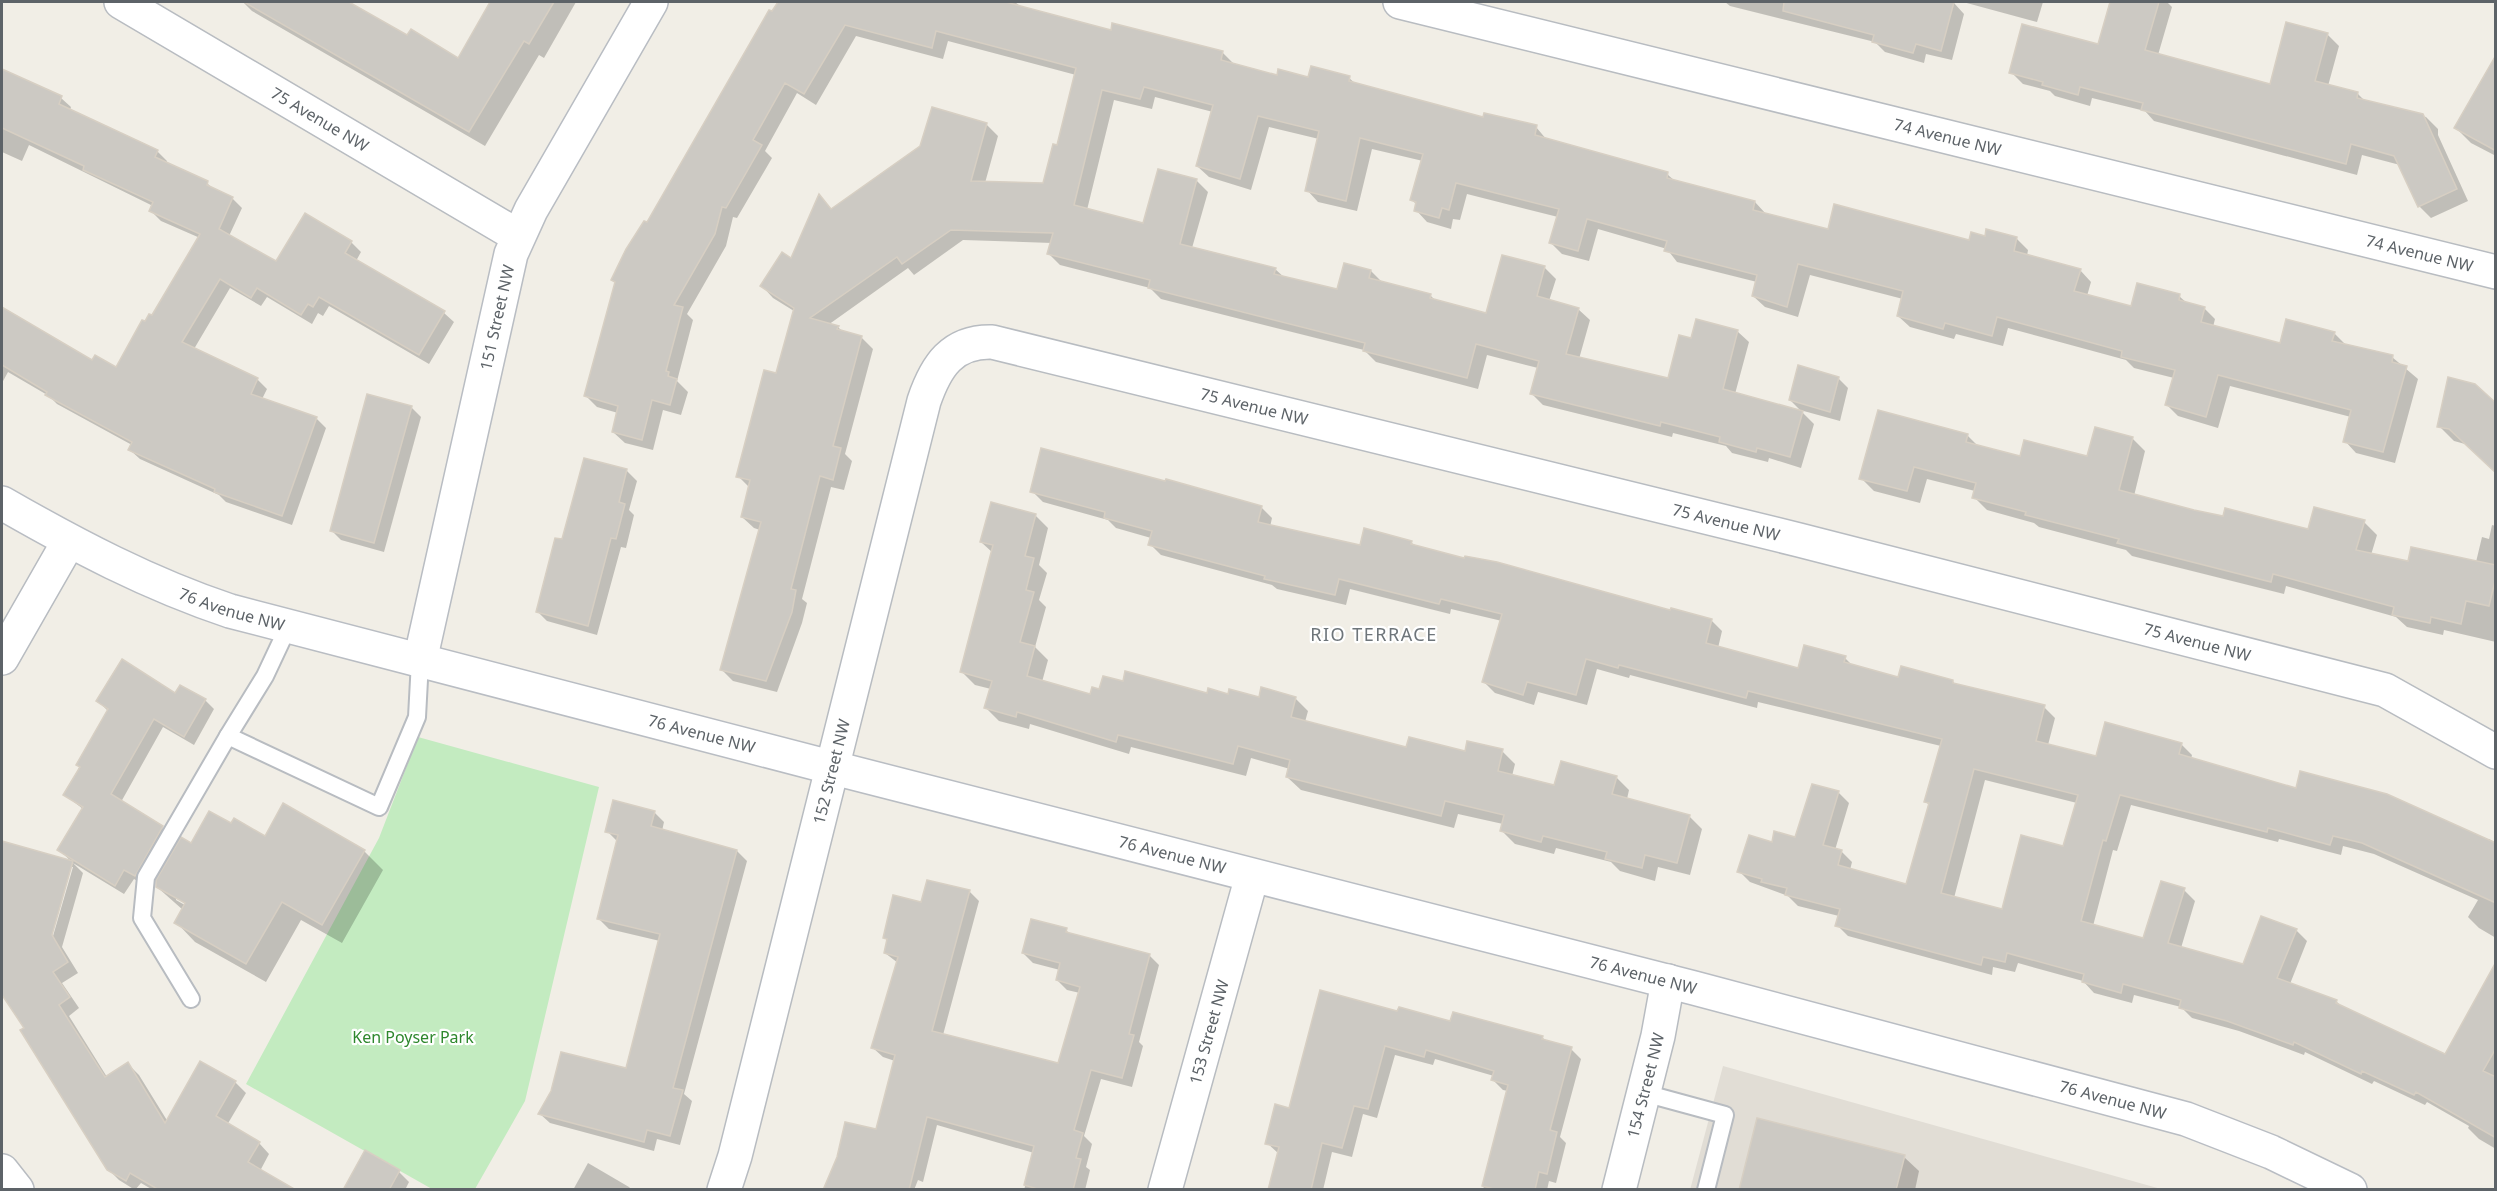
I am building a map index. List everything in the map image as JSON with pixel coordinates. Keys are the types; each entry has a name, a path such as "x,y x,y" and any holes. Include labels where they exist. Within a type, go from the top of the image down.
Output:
{"street":[{"name":"75 Avenue NW","path":"121,2 518,236"},
{"name":"151 Street NW","path":"420,661 511,254 518,236 651,2"},
{"name":"74 Avenue NW","path":"1400,2 2496,272"},
{"name":"75 Avenue NW","path":"948,358 960,347 978,342 992,342 1799,540 2385,690 2496,752"},
{"name":"152 Street NW","path":"724,1190 735,1156 830,767 924,401 938,368 948,358"},
{"name":"76 Avenue NW","path":"2,503 69,542 187,597 288,627 1668,981 2186,1119 2282,1157 2350,1190"},
{"path":"2,658 69,542"},
{"name":"153 Street NW","path":"1165,1190 1252,876"},
{"name":"154 Street NW","path":"1619,1190 1658,1036 1668,981"},
{"path":"2,1171 17,1190"}],"lane":[{"path":"191,999 142,918 146,877 265,676 288,627"},
{"path":"228,736 379,807 417,717 420,661"},
{"path":"1644,1092 1725,1115 1706,1190"}],"shaded area":[{"path":"1723,1066 2161,1189 1690,1190"}],"green space":[{"name":"Ken Poyser Park","path":"418,737 599,787 525,1101 475,1189 432,1189 246,1084 379,838"}],"building":[{"path":"244,2 349,2 407,35 411,29 458,58 490,2 554,2 529,44 524,41 469,132"},
{"path":"778,2 1006,2 1111,30 1112,23 1223,51 1221,60 1277,75 1278,69 1308,77 1311,66 1350,76 1349,81 1483,117 1484,113 1537,125 1535,135 1668,172 1667,178 1755,201 1753,210 1828,229 1834,204 1969,240 1971,232 1985,236 1986,229 2017,237 2014,251 2081,269 2074,291 2131,306 2137,283 2180,294 2179,300 2205,307 2201,322 2280,343 2286,319 2335,332 2332,341 2393,355 2392,362 2407,366 2383,452 2343,442 2351,410 2218,375 2206,417 2165,405 2175,370 2121,357 2122,351 1997,317 1992,336 1945,323 1943,329 1897,316 1903,291 1798,264 1787,307 1752,296 1757,275 1664,251 1667,241 1587,219 1578,251 1549,243 1559,209 1456,183 1449,210 1442,208 1439,218 1414,211 1416,202 1410,200 1423,154 1360,138 1346,201 1305,191 1319,131 1258,116 1240,179 1196,166 1213,105 1144,87 1140,99 1102,90 1074,205 1143,223 1158,169 1197,179 1180,244 1276,268 1274,274 1337,289 1344,263 1371,270 1369,278 1431,294 1430,298 1486,313 1502,255 1545,266 1537,296 1579,308 1566,354 1668,378 1679,335 1691,338 1696,319 1738,330 1723,389 1803,411 1790,457 1757,448 1756,452 1719,442 1720,437 1661,422 1660,426 1530,394 1539,361 1476,344 1467,378 1363,351 1365,343 1148,288 1150,280 1047,254 1053,233 951,230 902,264 897,257 810,318 839,326 837,329 862,336 833,446 841,448 833,480 820,476 791,589 796,590 792,612 766,681 720,670 761,522 741,517 750,480 736,477 764,370 776,373 794,308 760,286 782,252 791,258 819,194 831,209 920,146 932,107 987,123 971,181 1043,183 1053,144 1057,145 1076,68 936,31 932,48 845,25 804,94 785,83 753,140 762,145 726,208 722,207 715,234 674,305 683,307 666,371 669,372 668,376 677,379 670,405 652,400 642,440 612,432 618,406 584,396 615,282 611,280 626,249 644,221 647,222 769,10 772,11"},
{"path":"1784,2 1954,2 1941,51 1916,44 1913,53 1872,42 1874,35 1783,11"},
{"path":"2110,2 2159,2 2145,50 2270,84 2286,22 2328,33 2315,81 2358,92 2357,98 2423,114 2457,189 2418,207 2394,156 2351,144 2346,164 2141,110 2143,103 2080,87 2078,95 2009,73 2022,24 2098,44"},
{"path":"2496,55 2496,151 2454,128"},
{"path":"2,69 62,96 59,104 158,150 155,157 208,181 207,185 233,197 219,229 276,261 305,213 352,241 345,253 445,311 419,355 319,297 313,307 308,304 301,315 257,288 251,298 220,279 182,342 258,378 251,394 317,417 282,516 214,492 215,489 128,450 132,442 45,395 47,392 2,365 2,307 92,360 95,355 116,367 142,320 145,321 149,314 152,315 200,234 149,211 153,202 83,170 84,166 2,128"},
{"path":"1798,365 1839,377 1830,412 1789,400"},
{"path":"2448,377 2475,384 2496,403 2496,473 2449,429 2437,427"},
{"path":"367,394 412,406 374,543 330,531"},
{"path":"1878,410 1968,434 1966,442 2020,456 2024,440 2087,456 2095,427 2133,437 2119,490 2223,516 2225,508 2308,529 2314,507 2365,520 2356,550 2408,561 2411,547 2496,565 2496,577 2489,606 2466,601 2461,624 2431,617 2430,623 2392,615 2394,607 2273,574 2271,582 2117,543 2119,539 2025,515 2026,512 1972,498 1976,483 1914,467 1907,491 1859,479"},
{"path":"1041,448 1262,506 1258,522 1360,545 1364,528 1412,541 1411,544 1464,558 1465,556 1497,562 1670,610 1671,608 1712,619 1706,643 1798,668 1804,645 1846,656 1844,662 1898,677 1901,666 1953,680 1953,683 2045,705 2036,741 2096,756 2105,722 2182,743 2179,754 2296,788 2300,771 2387,794 2496,843 2496,903 2362,843 2333,836 2330,845 2268,828 2267,832 2120,795 2106,841 2103,840 2081,921 2143,938 2161,881 2185,888 2168,943 2243,964 2261,916 2297,929 2277,978 2337,1000 2336,1003 2445,1054 2496,962 2496,1048 2483,1071 2496,1077 2496,1138 2416,1092 2414,1095 2362,1071 2361,1074 2294,1042 2293,1045 2227,1021 2179,1008 2181,1000 2123,984 2121,993 2082,982 2084,974 2007,953 2005,962 1983,957 1981,965 1835,926 1840,909 1785,895 1787,888 1761,882 1762,879 1737,872 1749,835 1772,842 1774,831 1795,837 1812,784 1839,791 1823,845 1842,850 1838,865 1906,884 1929,803 1924,802 1942,739 1748,691 1746,698 1619,665 1618,668 1586,659 1576,695 1527,682 1523,695 1482,682 1502,614 1441,599 1439,604 1339,579 1335,595 1264,579 1265,576 1148,545 1152,531 1104,518 1105,512 1030,492","holes":["1974,769 2078,795 2063,846 2021,835 2002,909 1941,893"]},
{"path":"584,458 627,469 619,502 625,504 616,539 611,538 588,626 536,612 555,538 562,539"},
{"path":"991,502 1036,514 1025,556 1034,558 1026,590 1034,592 1020,642 1035,646 1027,676 1090,694 1092,687 1099,689 1103,676 1123,681 1125,671 1207,693 1208,688 1228,694 1229,689 1259,697 1261,687 1296,697 1291,717 1406,747 1409,737 1465,751 1467,741 1503,749 1498,771 1554,785 1561,761 1617,776 1612,794 1690,815 1677,863 1645,855 1642,868 1605,859 1607,852 1543,836 1541,842 1500,831 1504,815 1445,801 1441,816 1286,777 1290,760 1238,746 1233,764 1118,735 1116,742 1017,712 1016,717 984,708 992,681 960,672 993,545 980,542"},
{"path":"122,659 175,693 180,685 206,699 184,737 154,719 111,794 163,826 135,876 124,870 115,886 57,850 83,807 63,795 80,767 76,765 108,709 96,701"},
{"path":"613,800 655,811 651,826 737,850 673,1088 683,1090 670,1136 647,1130 644,1142 538,1114 551,1091 561,1052 626,1068 660,934 597,919 618,835 605,832"},
{"path":"283,803 365,850 322,925 282,902 246,964 174,923 185,903 156,887 156,880 181,837 191,843 209,811 231,823 234,818 265,836"},
{"path":"2,841 73,861 52,935 68,962 53,972 70,997 59,1005 105,1077 128,1062 165,1123 200,1061 236,1081 216,1116 260,1142 248,1162 296,1190 159,1190 130,1173 126,1181 107,1170 20,1030 24,1028 2,995"},
{"path":"927,880 970,890 932,1031 1058,1063 1080,987 1056,980 1060,963 1022,953 1031,919 1067,928 1066,932 1150,954 1129,1034 1134,1035 1122,1078 1091,1070 1074,1130 1083,1133 1076,1158 1081,1159 1073,1190 1041,1190 1024,1185 1034,1146 927,1117 909,1190 823,1190 837,1157 845,1122 876,1129 895,1055 871,1048 898,957 884,953 887,939 883,938 893,895 921,902"},
{"path":"1320,990 1397,1011 1399,1007 1450,1021 1453,1012 1543,1036 1542,1039 1572,1047 1550,1130 1557,1132 1547,1174 1539,1172 1535,1190 1498,1190 1482,1186 1508,1085 1491,1080 1494,1071 1426,1050 1424,1057 1385,1046 1368,1109 1354,1106 1342,1148 1322,1143 1311,1190 1268,1190 1279,1147 1265,1144 1275,1104 1289,1108"},
{"path":"1757,1118 1905,1155 1896,1190 1739,1190"},
{"path":"365,1150 400,1170 389,1190 343,1190"}],"district":[{"name":"RIO TERRACE","path":"1374,635"}]}
